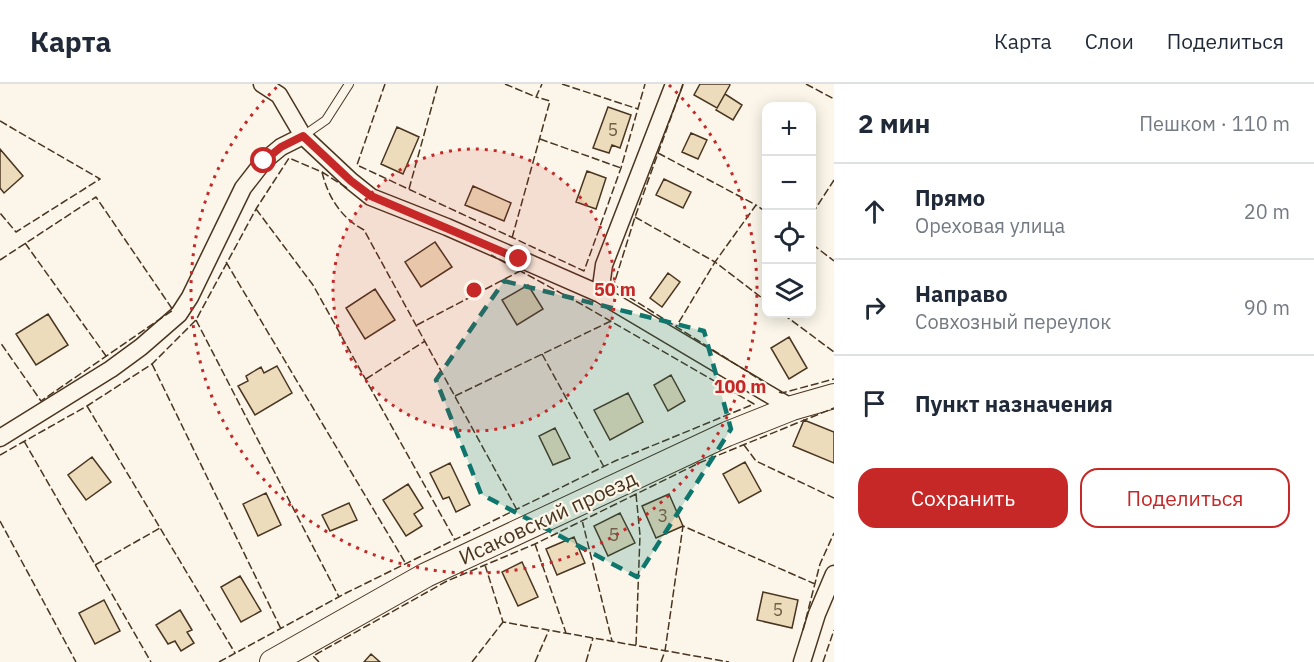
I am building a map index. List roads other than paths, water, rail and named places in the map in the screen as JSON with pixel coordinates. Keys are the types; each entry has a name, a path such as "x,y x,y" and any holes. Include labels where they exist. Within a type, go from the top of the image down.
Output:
{"street":[{"path":"262,84 279,95 303,136 351,181 371,196 600,294 792,408"},
{"path":"600,294 604,265 674,84"},
{"path":"0,438 111,369 179,314 190,297 243,188 264,161 281,147 303,136"},
{"name":"Исаковский проезд","path":"272,662 297,654 426,575 726,434 792,408 834,396"},
{"path":"802,662 817,614 834,573"}],"lane":[{"path":"303,136 326,120 349,84"}]}
